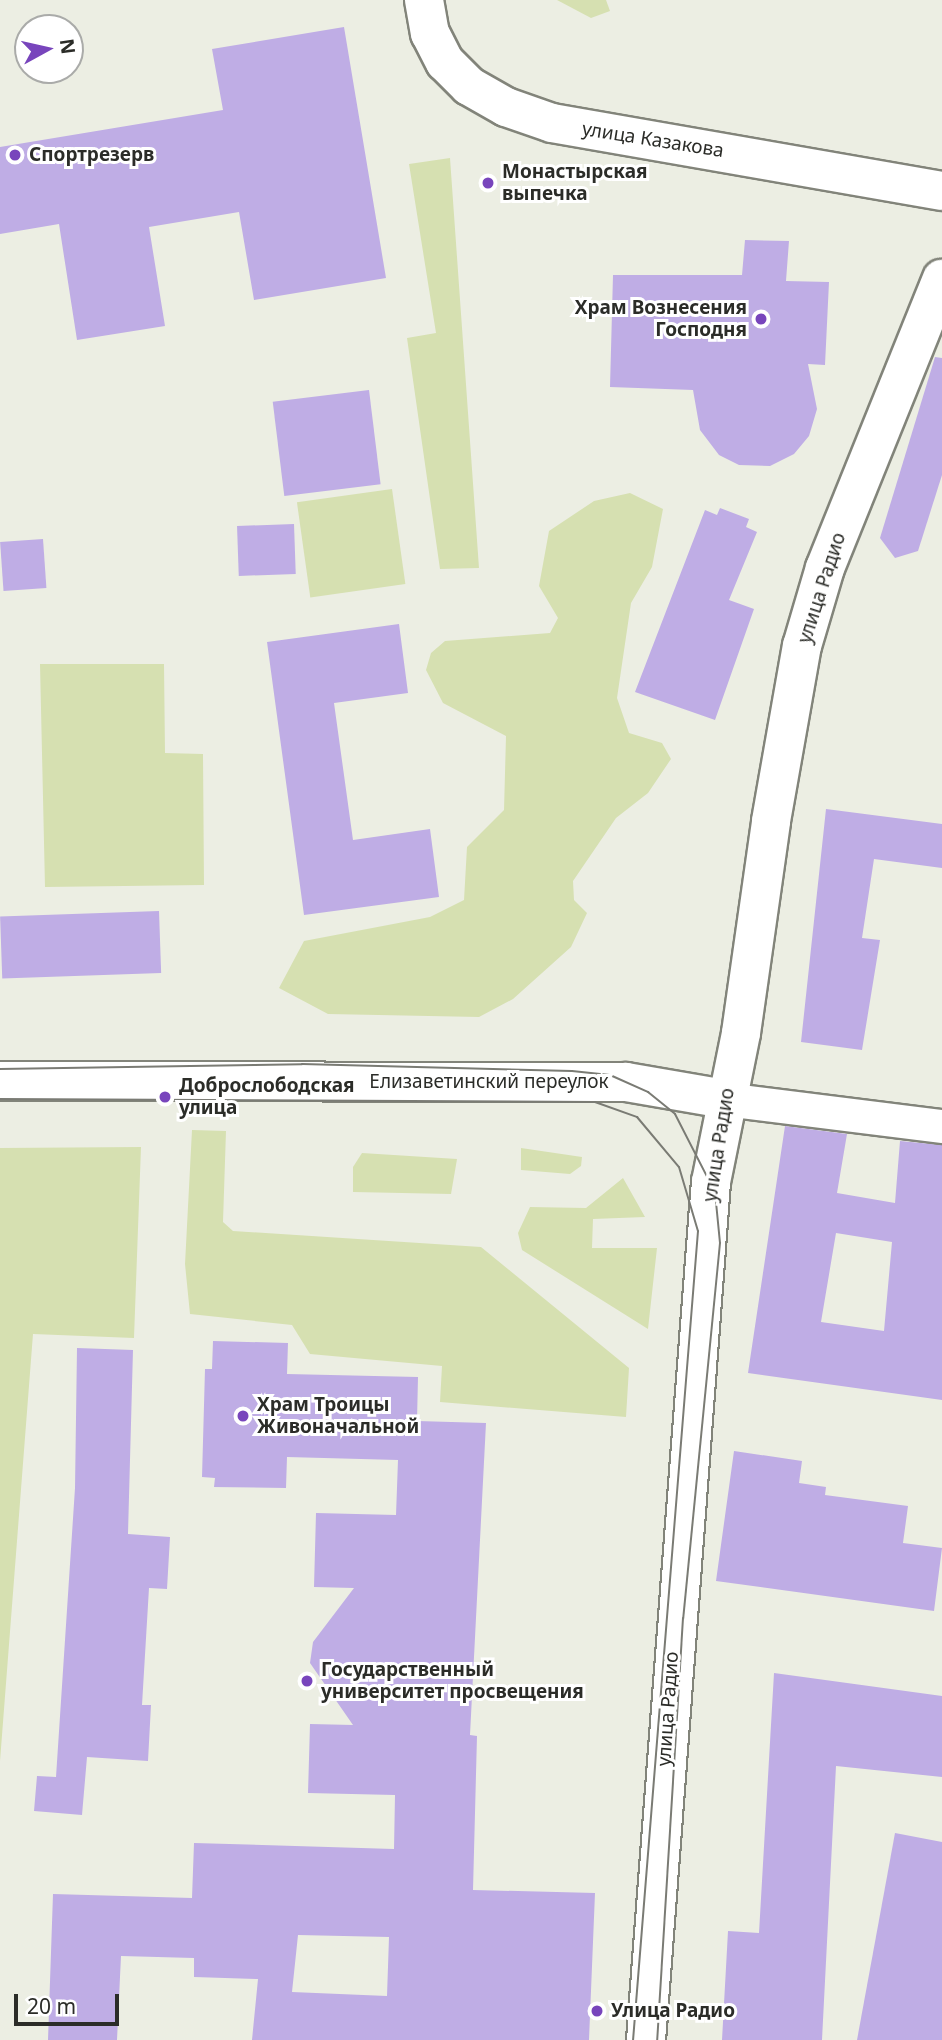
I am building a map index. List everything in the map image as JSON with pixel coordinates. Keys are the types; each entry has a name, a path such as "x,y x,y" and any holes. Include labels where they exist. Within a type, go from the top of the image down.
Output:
{"street":[{"name":"улица Казакова","path":"424,0 430,33 445,62 469,86 506,107 552,123 942,191"},
{"name":"улица Радио","path":"646,2040 674,1616 711,1182 724,1099 741,1033 802,646 825,568 942,279"},
{"name":"Елизаветинский переулок","path":"0,1081 626,1082 724,1099"},
{"path":"724,1099 942,1126"}],"green space":[{"path":"557,0 606,0 610,11 591,18"},
{"path":"450,158 479,568 440,569 407,338 436,333 409,164"},
{"path":"392,489 405,584 310,597 297,502"},
{"path":"630,493 663,509 652,567 631,603 617,698 629,733 662,743 671,759 648,793 616,818 573,881 574,900 587,913 571,947 513,999 479,1017 328,1014 279,988 304,941 430,917 464,900 467,847 504,810 506,736 443,703 426,670 431,653 445,641 550,633 558,618 539,586 549,531 594,501"},
{"path":"40,664 164,664 165,753 203,754 204,885 45,887"},
{"path":"192,1130 226,1131 223,1222 233,1231 481,1247 629,1368 626,1417 440,1402 442,1366 310,1354 292,1325 190,1314 185,1264"},
{"path":"141,1147 134,1338 33,1334 0,1761 0,1148"},
{"path":"521,1148 582,1157 581,1166 570,1174 521,1170"},
{"path":"362,1153 457,1159 451,1194 353,1192 353,1167"},
{"path":"623,1178 645,1217 593,1219 592,1248 657,1248 648,1329 522,1250 518,1233 530,1207 586,1208"}],"building":[{"path":"344,27 386,278 254,300 239,212 149,227 165,326 77,340 59,224 0,234 0,147 223,110 212,49"},
{"name":"Храм Вознесения Господня","path":"745,240 789,241 786,281 829,282 825,365 808,364 817,409 809,436 794,454 770,466 739,465 719,455 700,430 693,390 610,387 613,275 742,275"},
{"path":"935,357 942,358 942,475 918,551 895,558 880,538"},
{"path":"369,390 381,484 284,496 273,402"},
{"path":"720,508 749,519 746,527 757,532 729,600 754,609 715,720 635,692 705,510 717,515"},
{"path":"294,524 296,574 239,576 237,526"},
{"path":"43,539 46,588 4,591 0,542"},
{"path":"399,624 408,693 334,703 353,840 430,829 439,897 304,915 267,642"},
{"path":"826,809 942,824 942,868 874,859 862,938 880,940 862,1050 801,1042"},
{"path":"159,911 161,973 2,979 0,917"},
{"path":"785,1126 847,1134 837,1193 895,1203 900,1141 942,1145 942,1400 748,1373","holes":["836,1233 892,1242 884,1331 821,1322"]},
{"path":"213,1341 288,1343 287,1374 418,1377 417,1421 486,1423 470,1735 477,1736 473,1890 595,1893 589,2040 252,2040 258,1979 194,1977 194,1958 121,1956 117,2040 48,2040 53,1894 192,1898 194,1843 394,1849 395,1795 308,1793 310,1724 353,1725 310,1663 313,1642 354,1588 314,1587 316,1513 396,1515 398,1460 287,1457 286,1488 214,1487 215,1478 202,1477 205,1369 212,1369","holes":["298,1935 389,1937 387,1996 292,1992"]},
{"path":"77,1348 133,1350 128,1534 170,1537 167,1589 149,1588 142,1705 151,1705 148,1761 87,1757 82,1815 34,1811 37,1776 56,1777 75,1488"},
{"path":"734,1451 802,1461 799,1483 826,1487 825,1495 908,1506 903,1543 942,1548 934,1611 716,1581"},
{"path":"774,1673 942,1696 942,1777 836,1766 822,2040 722,2040 728,1931 759,1933"},
{"path":"895,1833 942,1842 942,2040 857,2040"}],"tram line":[{"path":"0,1069 302,1064 572,1071 610,1075 648,1092 675,1114 715,1192 720,1243 683,1618 657,2040"},
{"path":"0,1099 595,1102 637,1117 679,1167 698,1231 633,2040"}],"place":[{"name":"Спортрезерв","path":"15,155"},
{"name":"Монастырская выпечка","path":"488,183"},
{"name":"Храм Вознесения Господня","path":"761,319"},
{"name":"Доброслободская улица","path":"165,1097"},
{"name":"Храм Троицы Живоначальной","path":"243,1416"},
{"name":"Государственный университет просвещения","path":"307,1681"},
{"name":"Улица Радио","path":"597,2011"}]}
